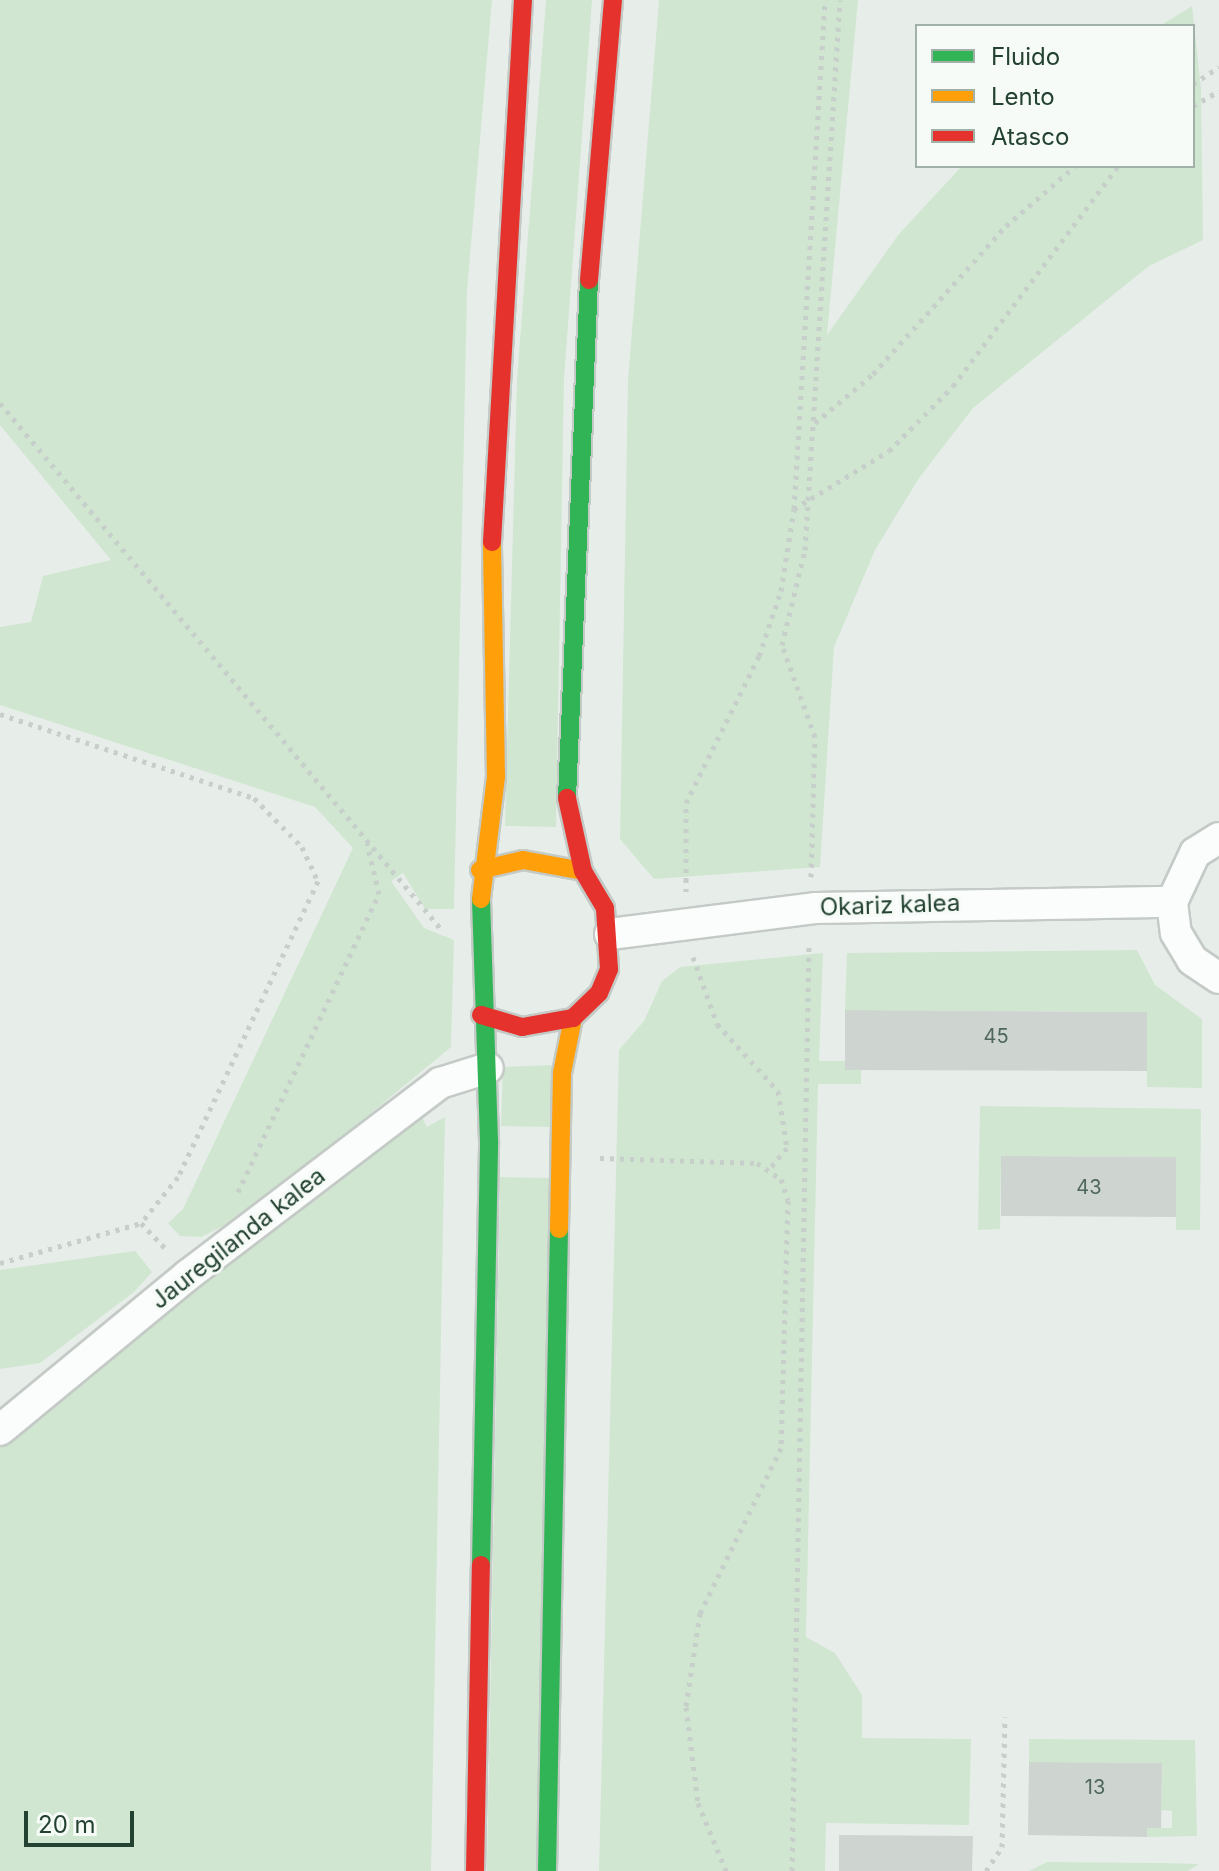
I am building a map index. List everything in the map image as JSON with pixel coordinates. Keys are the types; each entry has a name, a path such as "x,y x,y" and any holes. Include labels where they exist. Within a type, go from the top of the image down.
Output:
{"main road":[{"path":"475,1871 488,1068 481,1015 480,870 496,777 492,499 523,0"},
{"path":"481,1015 522,1027 573,1018 599,993 610,934 597,888 583,871 566,810 589,282 613,0"},
{"path":"480,870 523,860 583,871"},
{"path":"547,1871 562,1073 573,1018"}],"street":[{"path":"1219,838 1187,865 1172,902 1176,933 1192,960 1219,978"},
{"name":"Okariz kalea","path":"610,934 689,919 919,902 1172,902"},
{"name":"Jauregilanda kalea","path":"0,1430 188,1275 440,1083 488,1068"}],"path":[{"path":"771,1167 787,1148 778,1091 704,1003 689,919 681,836 686,803 759,656 781,591 794,509 825,0"},
{"path":"810,882 815,737 782,645 809,501 840,0"},
{"path":"1195,83 1219,67"},
{"path":"1195,105 1219,91"},
{"path":"814,424 873,374 1006,226 1073,168"},
{"path":"794,509 889,451 953,386 1116,168"},
{"path":"0,403 440,928 480,943"},
{"path":"0,714 254,798 302,847 318,881 178,1177 141,1223 0,1263"},
{"path":"230,1205 379,894 367,841"},
{"path":"792,1871 809,945"},
{"path":"598,1158 771,1167"},
{"path":"726,1871 698,1803 686,1707 700,1613 781,1448 788,1200 771,1167"},
{"path":"141,1223 188,1275"},
{"path":"986,1871 1002,1847 1005,1717"}],"green space":[{"path":"0,0 492,0 467,291 454,909 425,909 403,873 391,881 424,928 454,940 451,1047 250,1213 201,1237 180,1236 168,1223 183,1209 353,848 315,807 0,705 0,627 31,622 43,576 111,560 0,425"},
{"path":"546,0 592,0 564,379 556,827 505,826 517,380"},
{"path":"659,0 858,0 827,335 899,234 960,168 1195,168 1195,34 1201,89 1203,240 1149,266 973,408 919,478 875,550 834,647 820,867 654,879 620,839 628,380"},
{"path":"1192,6 1194,24 1163,24"},
{"path":"1137,950 1155,985 1202,1019 1202,1088 1147,1087 1146,1012 845,1010 847,953"},
{"path":"823,953 819,1061 845,1061 861,1070 861,1084 818,1084 806,1637 835,1653 862,1695 862,1738 971,1739 969,1825 826,1823 825,1871 599,1871 619,1050 644,1021 662,981 680,967"},
{"path":"553,1065 550,1127 501,1126 503,1067"},
{"path":"980,1106 1201,1109 1200,1230 1176,1230 1176,1157 1001,1156 1000,1229 978,1230"},
{"path":"422,1117 427,1127 445,1117 431,1871 0,1871 0,1445 255,1237"},
{"path":"500,1177 550,1178 536,1871 487,1871"},
{"path":"135,1251 152,1272 134,1292 40,1363 0,1369 0,1270"},
{"path":"1029,1739 1195,1740 1197,1836 1147,1837 1147,1828 1172,1828 1172,1811 1161,1810 1162,1763 1029,1762"},
{"path":"1047,1862 1199,1864 1188,1871 1029,1871"}],"building":[{"path":"845,1010 1147,1012 1147,1071 845,1070"},
{"path":"1001,1156 1176,1157 1176,1217 1001,1216"},
{"path":"1029,1762 1162,1763 1161,1828 1147,1828 1147,1837 1028,1835"},
{"path":"839,1835 973,1836 972,1871 839,1871"}],"traffic: fast":[{"path":"567,798 589,280"},
{"path":"481,899 489,1141 481,1565"},
{"path":"547,1871 559,1229"}],"traffic: slow":[{"path":"481,899 496,777 492,542"},
{"path":"480,870 523,860 583,871"},
{"path":"559,1229 562,1073 573,1018"}],"traffic: jam":[{"path":"492,542 523,0"},
{"path":"589,280 613,0"},
{"path":"481,1015 522,1027 573,1018 599,993 609,969 605,908 583,871 567,798"},
{"path":"475,1871 481,1565"}]}
